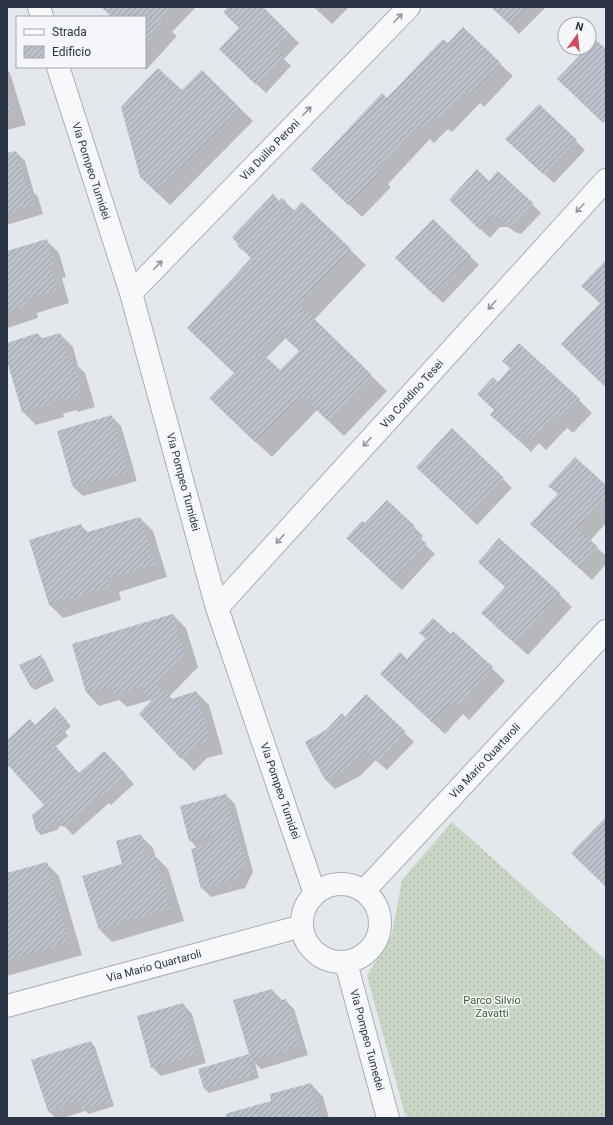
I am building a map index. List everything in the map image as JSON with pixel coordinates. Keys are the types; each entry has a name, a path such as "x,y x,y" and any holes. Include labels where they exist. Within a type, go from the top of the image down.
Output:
{"street":[{"name":"Via Duilio Peroni","path":"131,293 409,7"},
{"name":"Via Pompeo Tumidei","path":"58,68 131,293 217,608 315,894"},
{"name":"Via Condino Tesei","path":"217,608 606,180"},
{"name":"Via Mario Quartaroli","path":"364,891 606,631"},
{"path":"339,884 352,885 364,891 374,901 380,913 381,927 378,940 370,951 359,959 346,963 333,962 321,958 305,939 302,926 303,914 307,903 315,894 326,887 339,884"},
{"name":"Via Mario Quartaroli","path":"7,1006 302,926"},
{"name":"Via Pompeo Tumedei","path":"346,963 388,1118"}],"green space":[{"name":"Parco Silvio Zavatti","path":"452,822 606,960 606,1118 406,1118 367,976 392,934 402,880"}],"building":[{"path":"101,7 171,7 160,18 165,23 146,43 146,16 111,16"},
{"path":"228,7 263,7 290,34 275,49 283,57 256,85 219,49 239,28 223,12"},
{"path":"314,7 324,7 319,12"},
{"path":"491,7 528,7 510,25"},
{"path":"463,27 501,63 470,95 466,91 438,120 434,117 421,131 417,127 376,170 379,174 348,205 311,169 382,93 387,98 443,39 448,43"},
{"path":"597,41 606,49 606,120 603,123 557,79 579,56 597,56"},
{"path":"158,68 182,90 202,70 240,108 157,193 140,177 121,107"},
{"path":"7,92 13,112 7,114"},
{"path":"539,104 577,140 544,175 505,139"},
{"path":"16,151 27,187 29,186 35,205 7,214 7,153"},
{"path":"477,169 489,181 498,171 533,203 512,226 504,223 498,218 491,218 480,230 449,200"},
{"path":"273,194 279,201 282,198 286,201 283,204 292,213 302,202 351,249 299,304 372,375 328,421 301,395 255,442 209,398 234,373 187,328 252,257 243,248 241,250 232,237","holes":["281,334 299,351 280,370 262,353"]},
{"path":"433,219 471,256 434,295 395,258"},
{"path":"47,239 54,264 50,265 57,290 24,300 26,305 7,311 7,251"},
{"path":"606,260 606,381 603,385 561,344 600,303 581,286"},
{"path":"38,333 40,339 60,333 68,361 72,359 83,394 64,400 63,397 51,401 51,404 22,412 7,361 7,343"},
{"path":"519,343 580,399 560,421 553,416 533,438 526,431 518,440 490,415 494,410 477,394 493,377 498,382 510,368 502,361"},
{"path":"112,415 128,472 73,487 57,431"},
{"path":"452,428 504,478 468,516 416,467"},
{"path":"575,457 606,485 606,496 577,528 598,547 579,568 530,524 558,494 548,486"},
{"path":"387,500 415,526 412,530 427,544 392,581 346,538 362,521 365,523"},
{"path":"140,517 155,565 107,579 109,587 49,605 29,540 81,524 84,533"},
{"path":"499,538 560,593 515,643 481,613 505,587 478,562"},
{"path":"173,614 185,654 157,683 172,699 196,691 210,741 194,746 181,759 139,714 152,700 140,687 114,695 111,686 86,693 72,644"},
{"path":"433,618 451,634 453,631 493,667 456,708 450,702 432,722 380,674 400,652 407,659 426,638 419,633"},
{"path":"41,655 50,677 30,686 19,665"},
{"path":"366,694 406,732 377,762 366,751 351,767 325,780 305,742 326,730 342,713 345,717"},
{"path":"55,707 67,721 61,727 64,730 52,742 79,773 104,751 126,774 101,797 99,795 63,827 57,821 52,826 36,831 32,815 44,805 7,764 7,740 30,719 35,725"},
{"path":"226,794 245,862 236,879 201,889 191,849 213,842 211,835 189,841 180,806"},
{"path":"606,817 606,887 571,853"},
{"path":"141,834 147,857 155,855 171,908 99,930 82,876 122,864 116,841"},
{"path":"47,862 69,942 7,960 7,873"},
{"path":"272,989 276,1002 286,999 300,1046 251,1061 255,1074 204,1089 198,1069 249,1054 233,1000"},
{"path":"183,1003 198,1054 151,1068 137,1016"},
{"path":"91,1041 110,1102 83,1110 80,1100 48,1111 31,1060"},
{"path":"311,1083 321,1118 227,1118 225,1114 271,1101 270,1094"}]}
